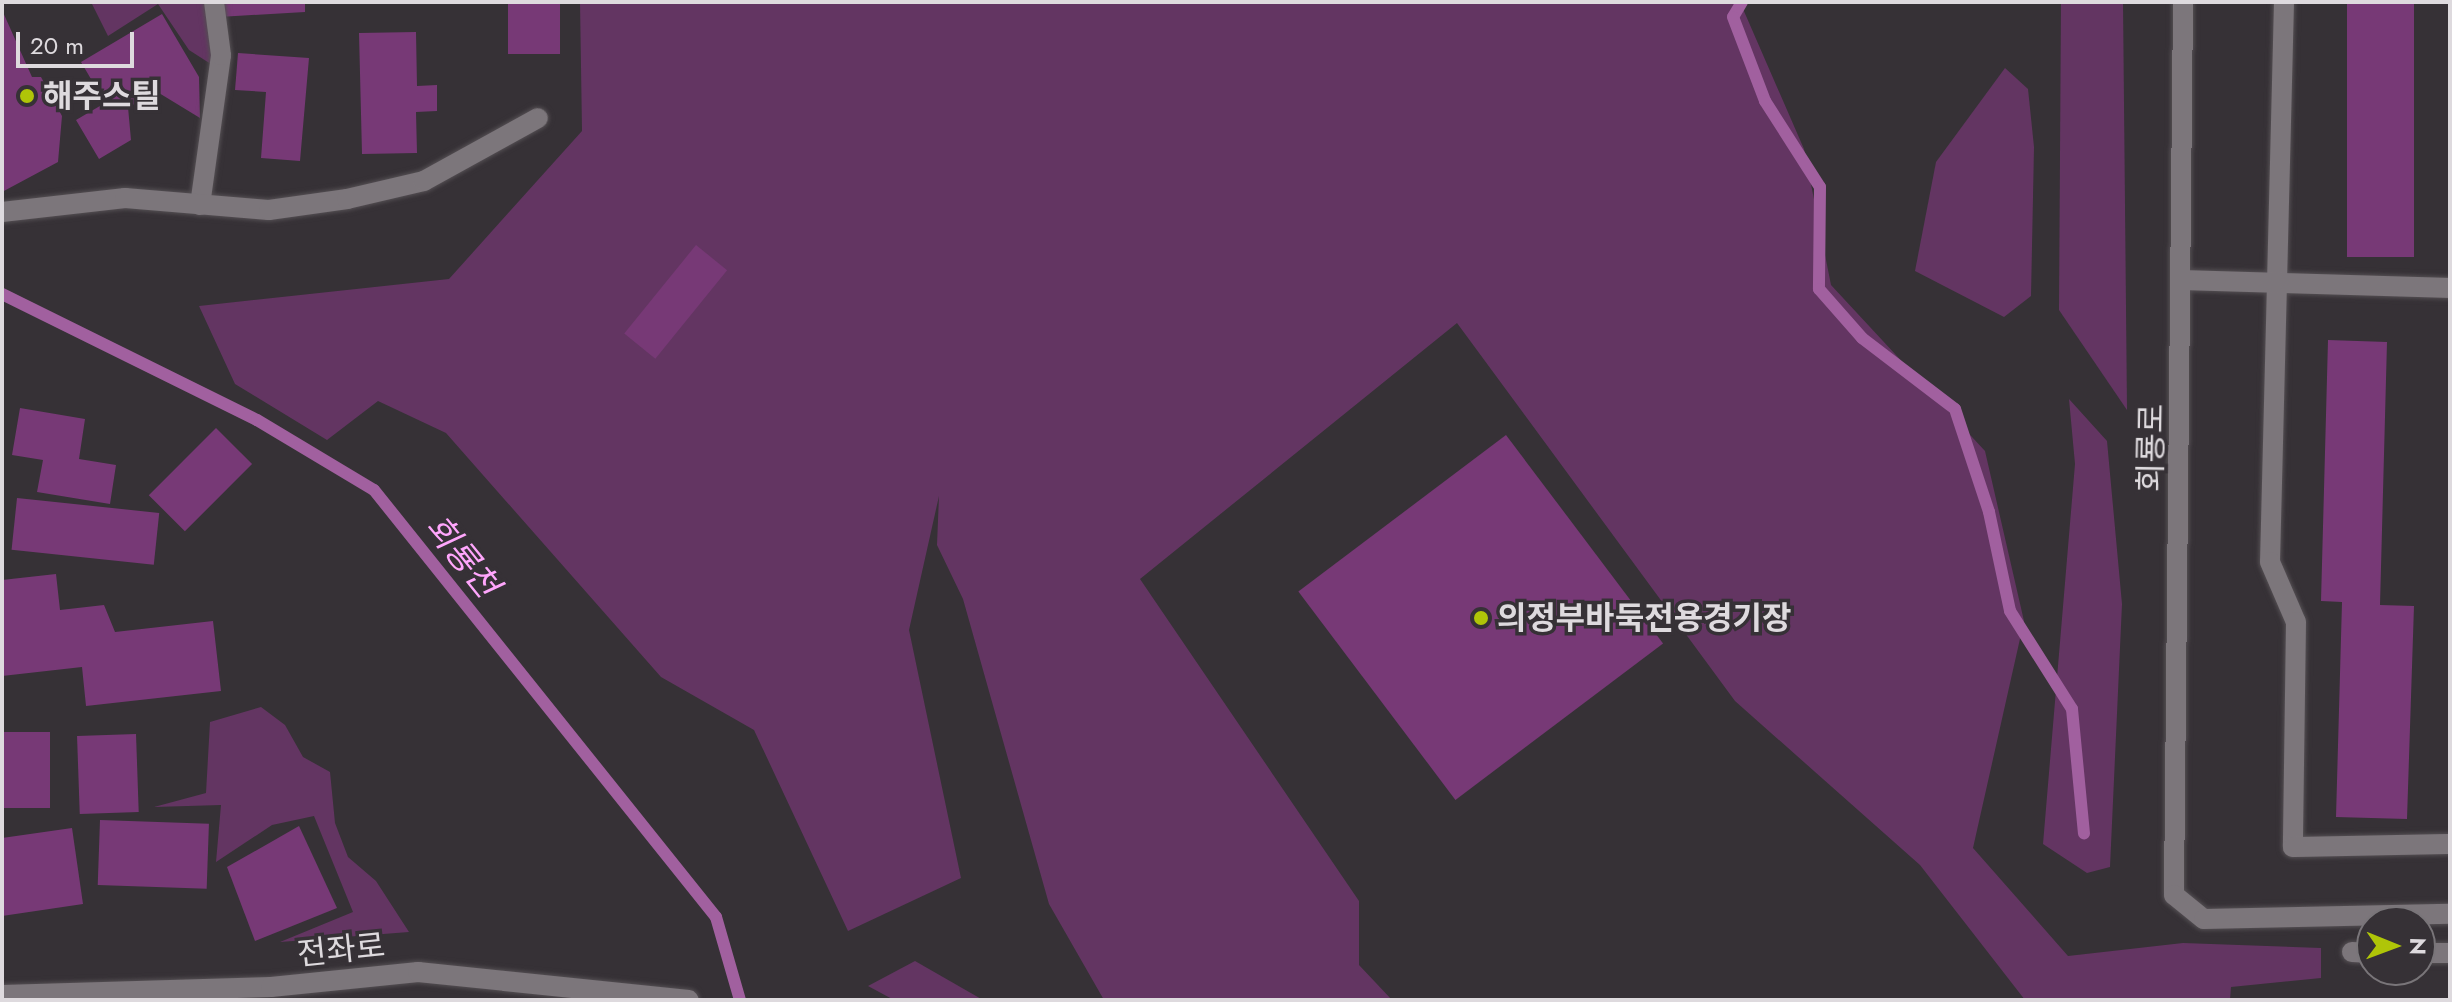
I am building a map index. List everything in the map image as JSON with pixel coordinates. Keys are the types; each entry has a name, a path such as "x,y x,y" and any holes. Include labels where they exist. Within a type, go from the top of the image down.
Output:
{"street":[{"path":"200,205 221,55 214,2"},
{"name":"회룡로","path":"2183,2 2183,280 2174,895 2204,919 2450,914"},
{"path":"2284,2 2270,562 2296,622 2293,847 2450,844"},
{"path":"2,212 125,198 269,210 424,181 538,118"},
{"path":"2183,280 2450,288"},
{"name":"전좌로","path":"2,995 271,987 418,972 686,1000"}],"shaded area":[{"path":"91,2 206,2 217,68 189,50 158,4 108,36"},
{"path":"580,2 1740,2 1804,149 1831,285 1985,451 2024,621 1973,848 2068,956 2183,943 2321,948 2321,978 2231,987 2230,1000 2025,1000 1920,865 1735,701 1457,323 1140,579 1359,901 1359,965 1392,1000 1104,1000 1049,904 963,599 937,545 939,496 909,630 961,878 848,931 754,730 661,677 446,433 378,401 327,440 235,384 199,306 449,279 582,131"},
{"path":"2061,2 2123,2 2127,410 2059,310"},
{"path":"2005,68 2028,89 2034,147 2031,296 2004,317 1915,271 1936,162"},
{"path":"2069,399 2107,441 2122,604 2110,867 2087,873 2043,844 2075,464"},
{"path":"261,707 285,725 303,757 330,772 335,823 348,857 376,881 409,932 280,942 353,912 314,816 272,825 216,862 221,805 154,807 206,793 210,722"},
{"path":"915,961 983,1000 894,1000 868,986"}],"building":[{"path":"218,2 305,2 305,12 219,17"},
{"path":"508,2 560,2 560,54 508,54"},
{"path":"2347,2 2414,2 2414,257 2347,257"},
{"name":"해주스틸","path":"2,10 32,77 41,77 62,116 58,162 2,192"},
{"path":"162,14 199,77 200,118 159,93 128,107 131,140 99,159 76,120 105,103 81,62"},
{"path":"416,32 417,86 437,85 437,111 416,112 417,153 362,154 359,33"},
{"path":"238,53 309,58 300,161 261,158 266,92 235,90"},
{"path":"696,245 727,270 655,359 624,334"},
{"path":"2328,340 2387,342 2380,605 2414,606 2407,819 2336,817 2342,602 2321,601"},
{"path":"20,408 85,419 79,459 116,465 110,504 37,492 43,460 12,455"},
{"path":"216,428 252,464 185,531 149,495"},
{"name":"의정부바둑전용경기장","path":"1506,435 1663,643 1455,800 1298,591"},
{"path":"17,498 159,513 154,565 12,550"},
{"path":"56,574 60,610 104,605 115,632 213,621 221,691 86,706 82,667 2,676 2,580"},
{"path":"2,732 50,732 50,808 2,808"},
{"path":"136,734 139,812 80,814 77,736"},
{"path":"100,820 209,824 207,889 98,885"},
{"path":"299,826 337,908 255,941 227,867"},
{"path":"72,828 83,904 2,916 2,838"}],"waterway":[{"path":"1742,2 1733,17 1765,101 1820,187 1819,289 1862,338 1955,409 1989,512 2010,611 2072,709 2084,833"},
{"name":"회룡천","path":"2,294 257,420 374,490 716,917 740,1000"}],"place":[{"name":"해주스틸","path":"27,96"},
{"name":"의정부바둑전용경기장","path":"1481,618"}]}
